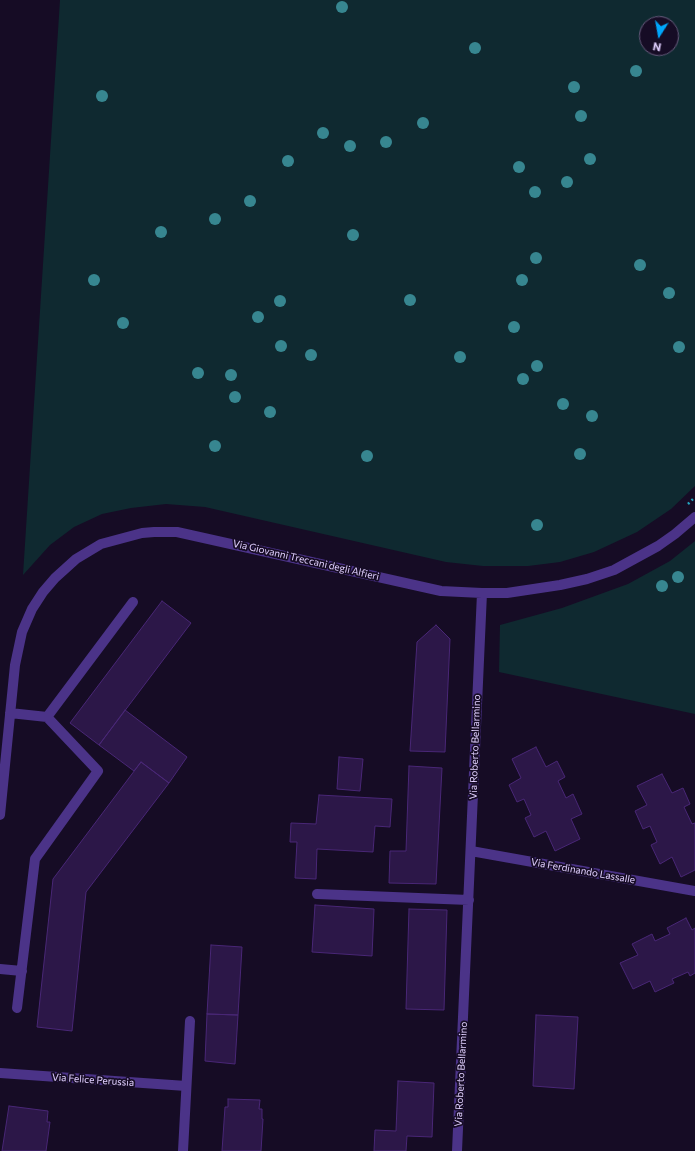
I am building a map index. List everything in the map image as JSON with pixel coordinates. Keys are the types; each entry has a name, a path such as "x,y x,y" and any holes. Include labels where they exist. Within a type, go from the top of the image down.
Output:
{"street":[{"name":"Via Giovanni Treccani degli Alfieri","path":"0,815 15,665 19,642 25,624 37,600 55,578 76,558 101,544 131,535 154,532 177,532 441,591 506,593 560,585 587,579 614,570 658,546 695,517"},
{"name":"Via Roberto Bellarmino","path":"457,1151 482,593"},
{"path":"47,717 133,602"},
{"path":"10,713 47,717 98,771 35,859 17,1008"},
{"name":"Via Ferdinando Lassalle","path":"471,851 695,891"},
{"path":"316,894 469,900"},
{"path":"0,969 22,971"},
{"path":"183,1151 190,1021"},
{"name":"Via Felice Perussia","path":"0,1073 186,1086"}],"shaded area":[{"path":"60,0 695,0 695,486 671,509 637,532 594,552 560,562 528,566 483,566 446,562 205,507 166,504 131,508 102,514 74,527 50,545 23,575"},
{"path":"695,541 695,714 499,672 500,625 562,608 628,584 670,561"}],"building":[{"path":"162,601 191,623 99,745 70,723"},
{"path":"436,625 450,639 445,752 410,751 417,642"},
{"path":"125,710 187,757 169,783 141,762 134,771 99,745"},
{"path":"536,747 546,767 557,761 565,777 558,781 566,798 573,794 582,814 571,819 580,839 555,851 546,831 534,837 525,818 531,815 524,799 517,802 509,785 521,778 512,759"},
{"path":"339,757 363,759 360,791 337,789"},
{"path":"141,762 169,783 86,892 72,1031 37,1027 53,879"},
{"path":"409,766 442,768 436,884 389,883 390,851 406,851"},
{"path":"662,774 672,793 683,788 690,804 684,807 692,824 695,823 695,870 681,877 672,857 660,864 651,845 657,842 650,826 643,829 635,811 647,805 637,786"},
{"path":"319,795 392,799 390,827 375,826 373,852 317,849 316,879 295,878 297,842 290,842 291,823 316,824"},
{"path":"315,905 374,909 372,956 312,952"},
{"path":"409,909 447,910 444,1010 406,1009"},
{"path":"686,918 692,930 695,928 695,973 690,976 688,972 672,979 674,983 655,992 650,981 633,989 620,963 638,955 632,944 652,934 655,941 670,934 667,928"},
{"path":"211,945 242,947 238,1015 207,1014"},
{"path":"207,1014 238,1015 235,1064 205,1061"},
{"path":"536,1015 578,1017 574,1089 533,1086"},
{"path":"398,1081 434,1083 432,1137 407,1136 406,1151 374,1151 375,1130 396,1131"},
{"path":"228,1099 260,1100 259,1109 262,1109 263,1119 261,1151 222,1151 225,1107 228,1107"},
{"path":"9,1106 48,1111 47,1122 50,1122 46,1151 2,1151"}]}
